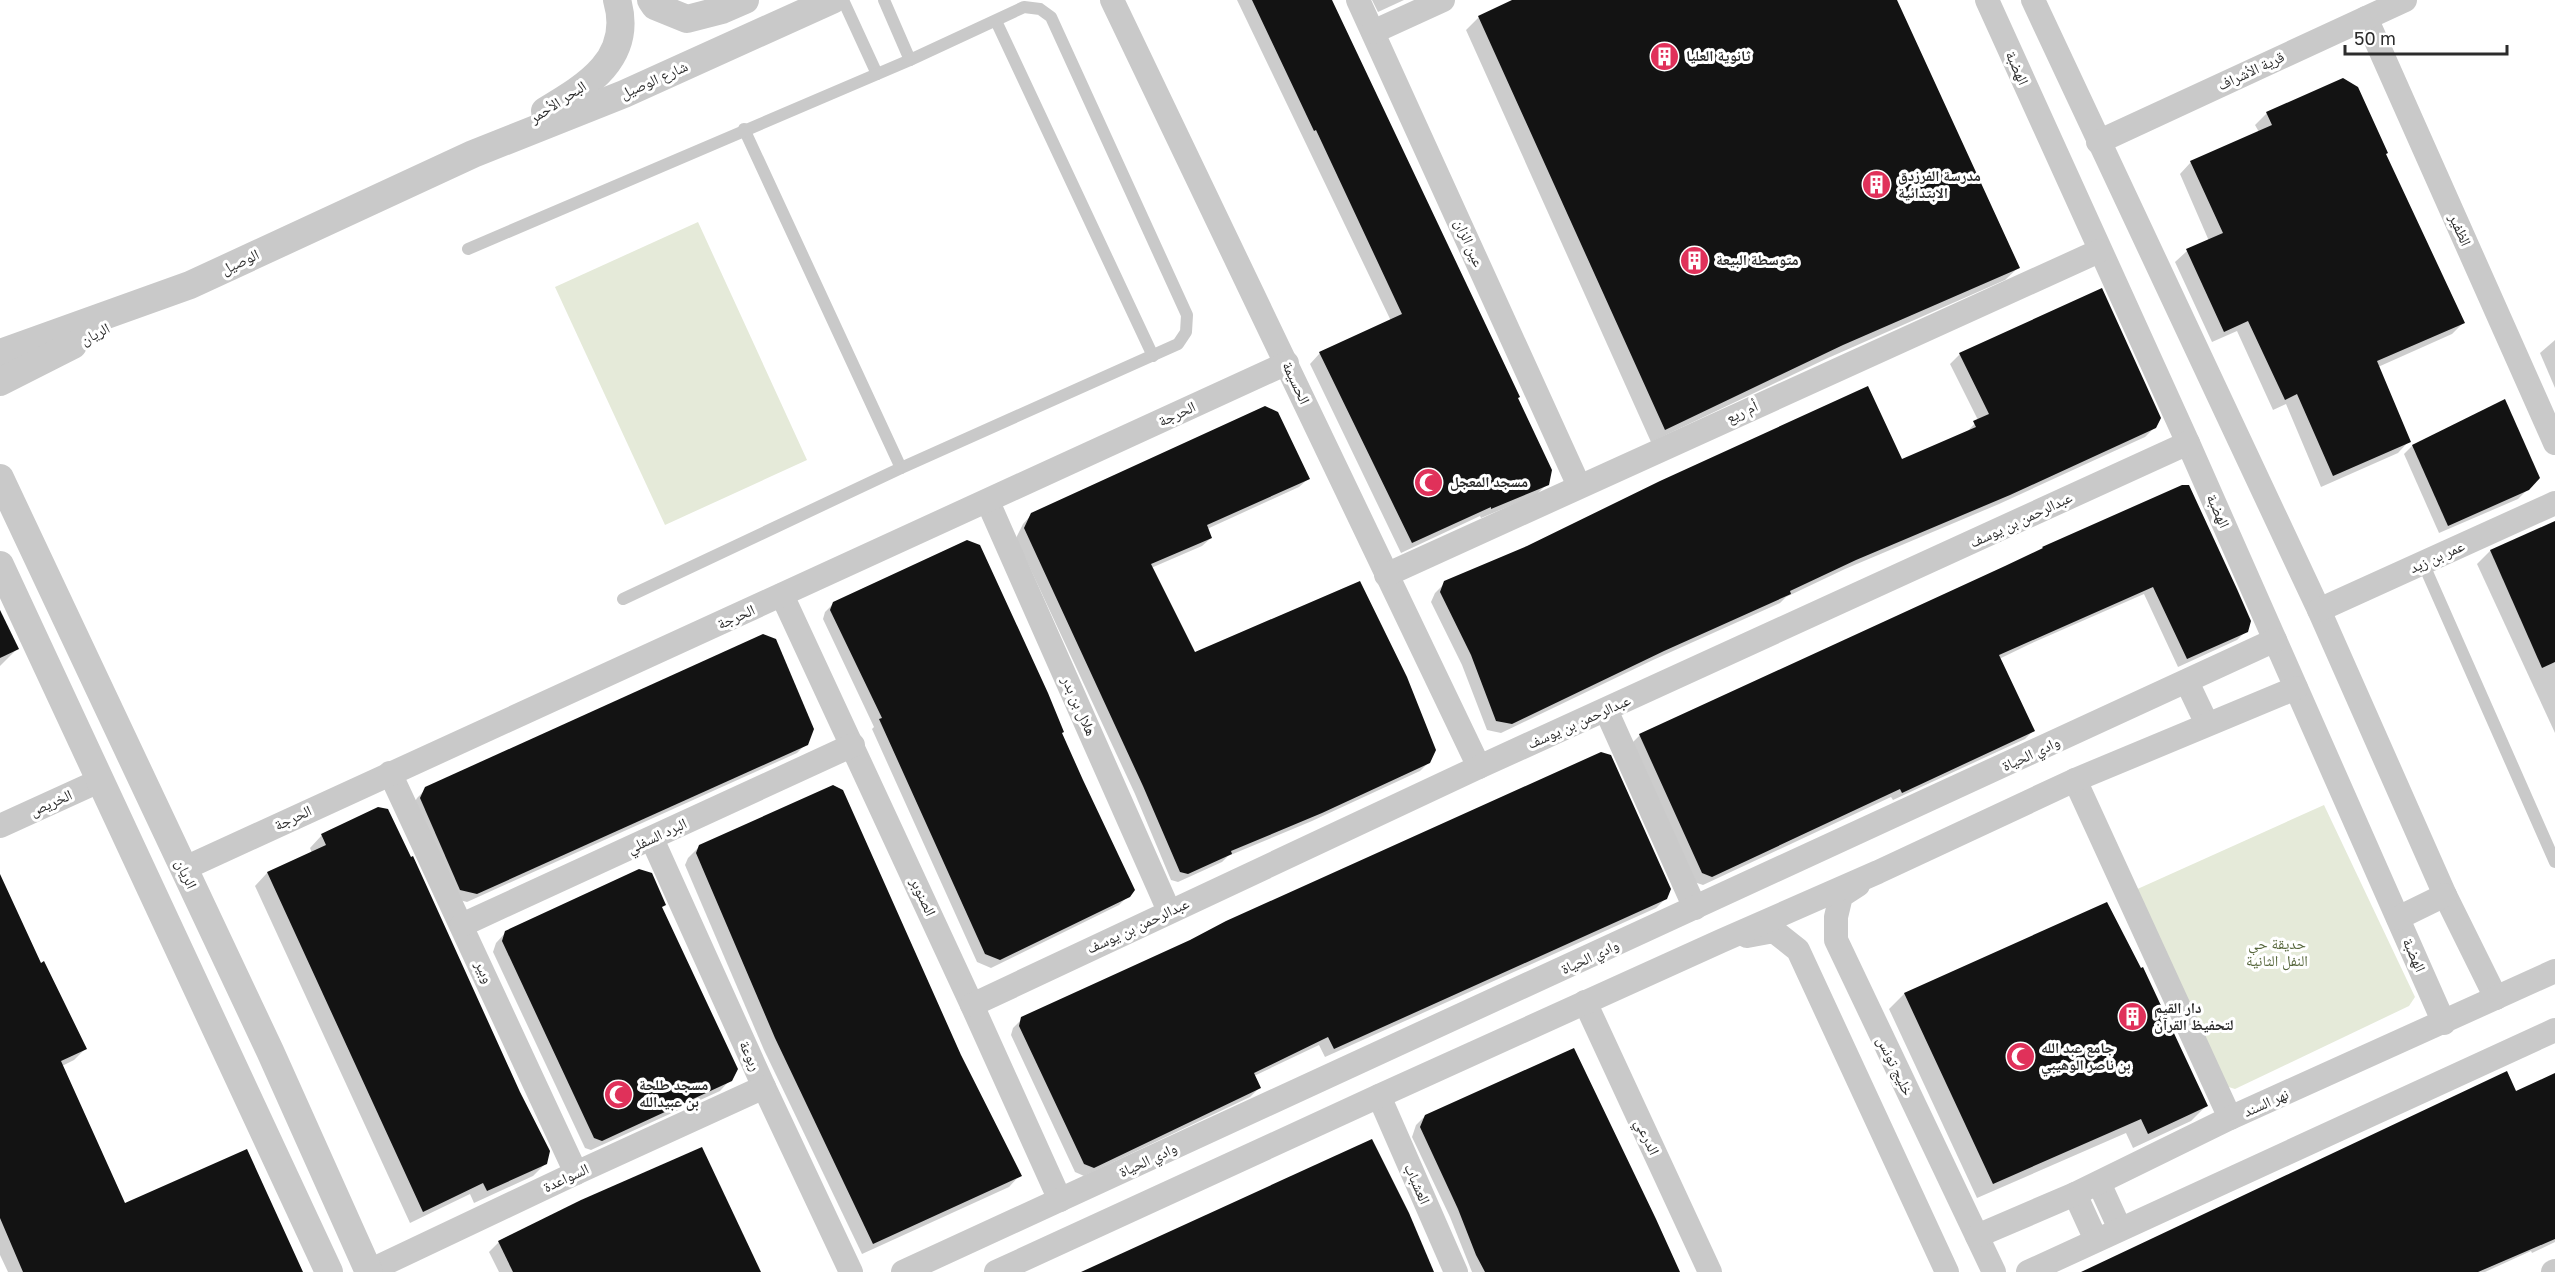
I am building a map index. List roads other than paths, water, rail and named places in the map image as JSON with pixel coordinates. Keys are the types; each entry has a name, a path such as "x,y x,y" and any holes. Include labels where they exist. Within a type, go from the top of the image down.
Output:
{"street":[{"name":"البحر الأحمر","path":"473,154 578,91 596,76 611,59 622,31 617,0"},
{"path":"653,3 687,19 722,10 745,0"},
{"name":"شارع الوصيل","path":"473,154 624,94 832,0"},
{"name":"الحسيمة","path":"1112,0 1479,767"},
{"name":"عين الزان","path":"1358,0 1579,486"},
{"path":"1373,32 1443,0"},
{"name":"الهضبة","path":"1987,0 2188,444 2444,1023"},
{"path":"2033,0 2319,610 2445,895 2496,998"},
{"name":"قرية الأشراف","path":"2098,142 2405,0"},
{"name":"الظفير","path":"2366,18 2555,443"},
{"name":"الوصيل","path":"0,353 190,285 473,154"},
{"name":"أم ريع","path":"1386,575 2099,251"},
{"name":"الريان","path":"0,382 190,285"},
{"name":"الحرجة","path":"183,869 1287,363"},
{"name":"عبدالرحمن بن يوسف","path":"972,1005 1479,767 2188,444"},
{"name":"الريان","path":"0,478 270,1051 369,1271"},
{"name":"هلال بن بدر","path":"988,502 1169,911"},
{"name":"عمر بن زيد","path":"2319,610 2555,503"},
{"path":"0,565 329,1272"},
{"name":"الصنوبر","path":"782,595 1060,1200"},
{"name":"وادي الحياة","path":"903,1272 2275,640"},
{"path":"2187,682 2207,724"},
{"path":"996,1272 1585,1002 1878,872 2075,780 2296,688"},
{"path":"1606,710 1695,908"},
{"name":"البرد السفلي","path":"462,925 853,746"},
{"name":"وبير","path":"390,773 576,1173"},
{"name":"الخريص","path":"0,826 101,780"},
{"path":"2075,780 2230,1118"},
{"name":"ربوعة","path":"652,839 764,1088 852,1272"},
{"name":"خليج تونس","path":"1878,872 1840,896 1836,917 1836,940 1994,1272"},
{"path":"2398,918 2445,895"},
{"path":"1721,941 1774,931 1798,950 1947,1272"},
{"name":"نهر السند","path":"1977,1236 2099,1183 2230,1118 2555,971"},
{"name":"الدرعي","path":"1585,1002 1710,1272"},
{"path":"2028,1272 2555,1030"},
{"path":"233,1066 270,1051"},
{"name":"السواعدة","path":"369,1271 576,1173 764,1088"},
{"name":"العشباب","path":"1378,1096 1456,1272"},
{"path":"2099,1183 2120,1229"},
{"path":"2075,1194 2096,1240"}],"lane":[{"path":"843,0 877,74"},
{"path":"884,0 910,60"},
{"path":"468,249 744,129 910,60 1024,7 1040,9 1051,17 1187,315 1186,332 1178,345 901,468 623,599"},
{"path":"996,21 1153,356"},
{"path":"744,129 901,468"},
{"path":"2423,563 2555,862"}],"place":[{"name":"ثانوية العليا","path":"1665,56"},
{"name":"مدرسة الفرزدق الابتدائية","path":"1877,185"},
{"name":"متوسطة البيعة","path":"1695,260"},
{"name":"مسجد المعجل","path":"1429,482"},
{"name":"دار القيم لتحفيظ القرآن","path":"2133,1017"},
{"name":"جامع عبد الله بن ناصر الوهيبي","path":"2020,1057"},
{"name":"مسجد طلحة بن عبيدالله","path":"618,1094"}],"park label":[{"name":"حديقة حي النفل الثانية","path":"2277,952"}]}
